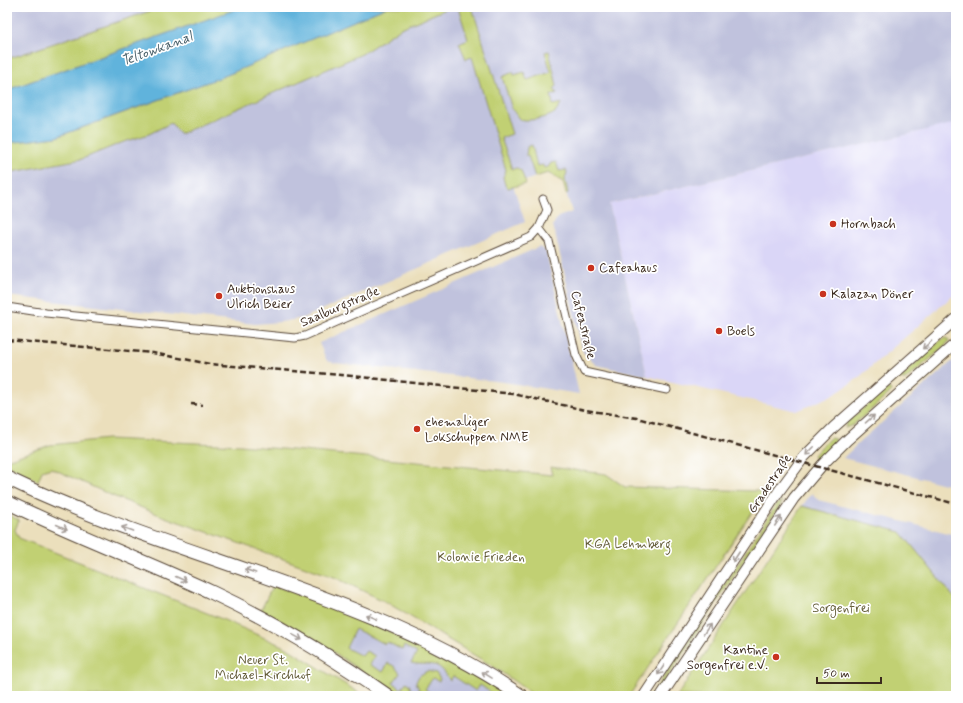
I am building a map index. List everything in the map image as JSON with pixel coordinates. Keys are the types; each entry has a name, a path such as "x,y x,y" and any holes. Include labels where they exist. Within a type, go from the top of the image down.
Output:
{"highway":[{"path":"7,478 35,492 94,517 328,599 427,643 476,668 520,696"},
{"path":"7,502 212,592 260,616 349,669 388,696"}],"main road":[{"name":"Gradestraße","path":"644,696 779,491 804,457 840,422 956,319"},
{"name":"Gradestraße","path":"661,696 794,498 823,464 847,440 956,343"}],"street":[{"name":"Saalburgstraße","path":"7,307 46,313 295,338 305,336 531,237 539,228 547,210 543,199"},
{"name":"Cafeastraße","path":"539,228 549,241 576,355 584,372 667,390"}],"shaded area":[{"path":"7,7 956,7 956,123 609,204 647,376 596,365 583,352 553,225 558,217 572,212 563,182 547,173 513,185 525,222 303,318 281,322 255,324 7,296"},
{"path":"956,7 956,293 857,379 835,394 797,411 647,376 609,204 925,130"},
{"path":"539,247 546,251 579,394 504,382 327,361 319,343"},
{"path":"956,358 956,487 843,458 862,440"},
{"path":"812,493 818,500 956,535 956,600 901,532 802,506"},
{"path":"273,585 511,696 396,696 328,648 261,610"}],"green space":[{"path":"162,7 242,7 7,90 7,59"},
{"path":"387,7 451,7 401,28 362,54 180,134 171,123 149,134 121,143 82,159 7,173 7,143 57,137 227,75"},
{"path":"458,7 472,7 512,134 501,138 512,169 517,168 521,170 526,184 508,188 505,185 503,177 506,170 472,57 466,59 459,43 468,39"},
{"path":"549,51 557,86 554,89 557,93 551,95 553,105 561,104 556,112 544,118 533,120 519,119 512,109 502,77 513,72 514,75 524,72 527,80 551,72 545,52"},
{"path":"532,145 537,166 543,165 544,168 548,167 551,163 556,162 559,171 566,170 567,172 565,179 568,193 566,194 563,182 548,173 535,177 528,156 526,156 527,147"},
{"path":"946,338 949,340 945,346 905,380 899,379 941,340"},
{"path":"884,390 891,390 889,394 853,425 845,428 847,422"},
{"path":"830,438 835,439 836,441 818,461 813,456"},
{"name":"Kolonie Frieden","path":"107,439 240,445 552,475 550,467 606,474 625,487 758,491 763,496 629,696 535,696 494,667 386,602 334,577 162,516 51,468 42,471 38,481 7,465 7,460 50,445"},
{"path":"783,501 655,696 651,696 777,504"},
{"name":"Sorgenfrei","path":"802,506 901,532 956,600 956,696 677,696"},
{"name":"Neuer St. Michael-Kirchhof","path":"7,514 19,520 15,530 19,538 222,619 287,648 364,696 7,696"},
{"path":"273,585 357,616 428,649 511,696 496,696 480,685 476,691 453,676 450,681 442,669 438,666 411,663 417,653 404,646 402,650 387,642 385,644 355,629 346,648 362,656 366,651 375,656 370,665 383,672 388,663 394,666 400,673 393,683 402,689 406,682 409,684 413,696 396,696 328,648 261,610"},
{"path":"427,671 436,673 440,679 439,682 433,678 425,689 431,693 425,695 420,692 416,682 419,676"}],"water":[{"name":"Teltowkanal","path":"242,7 387,7 227,75 56,137 7,143 7,90"}],"railway":[{"path":"7,340 153,353 210,364 352,376 513,394 585,410 637,418 956,504"},
{"path":"191,404 202,405"}],"place":[{"name":"Hornbach","path":"833,224"},
{"name":"Cafeahaus","path":"591,268"},
{"name":"Kalazan Döner","path":"823,294"},
{"name":"Auktionshaus Ulrich Beier","path":"219,296"},
{"name":"Boels","path":"719,331"},
{"name":"ehemaliger Lokschuppen NME","path":"417,429"},
{"name":"Kantine Sorgenfrei e.V.","path":"776,657"}],"park label":[{"name":"KGA Lehmberg","path":"628,544"}]}
